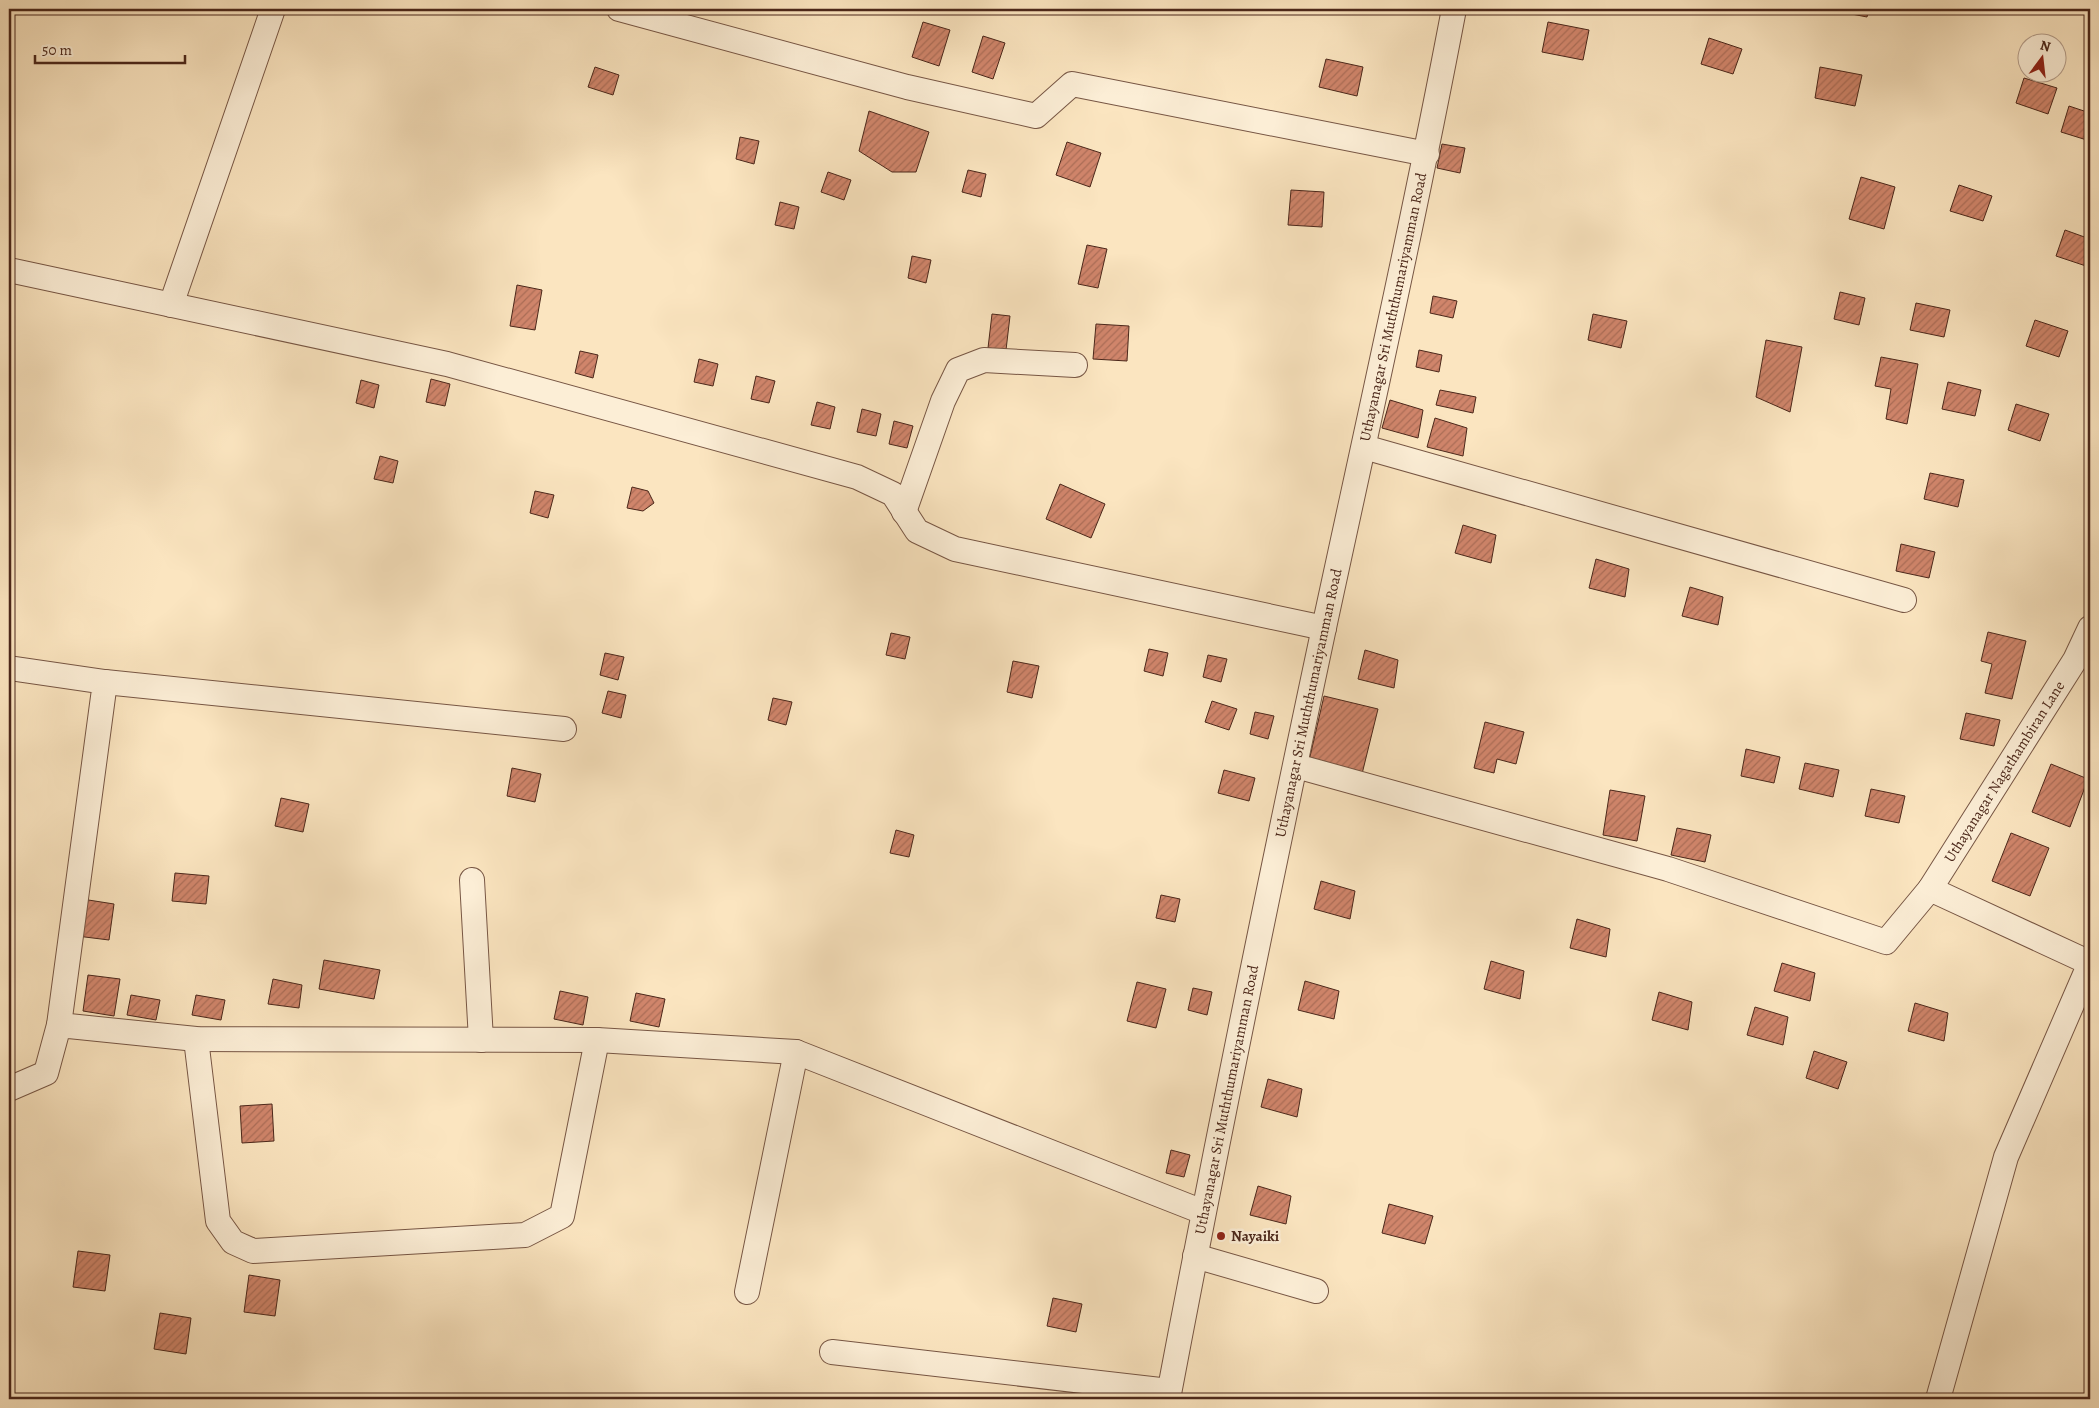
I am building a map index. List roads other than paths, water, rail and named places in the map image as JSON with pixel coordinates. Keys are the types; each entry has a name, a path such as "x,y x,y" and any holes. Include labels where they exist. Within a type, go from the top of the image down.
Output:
{"street":[{"path":"171,305 273,9"},
{"path":"619,9 906,87 1036,116 1072,84 1427,154"},
{"name":"Uthayanagar Sri Muththumariyamman Road","path":"1168,1395 1203,1212 1324,628 1427,154 1454,9"},
{"path":"9,270 446,364 857,477 893,494 917,532 955,549 1324,628"},
{"path":"904,512 943,401 958,370 984,360 1074,365"},
{"path":"1364,447 1904,600"},
{"name":"Uthayanagar Nagathambiran Lane","path":"1296,766 1668,869 1886,942 1930,889 2070,668 2090,628"},
{"path":"9,668 106,682 564,729"},
{"path":"9,1089 46,1073 58,1025 106,682"},
{"path":"472,880 480,1040"},
{"path":"1930,889 2090,963 2006,1158 1938,1399"},
{"path":"58,1025 196,1039 597,1040 796,1052 1203,1212"},
{"path":"196,1039 218,1221 233,1242 254,1251 525,1235 562,1216 597,1040"},
{"path":"747,1292 796,1052"},
{"path":"1195,1256 1316,1291"},
{"path":"832,1352 1168,1395"}],"place":[{"name":"Nayaiki","path":"1221,1236"}]}
